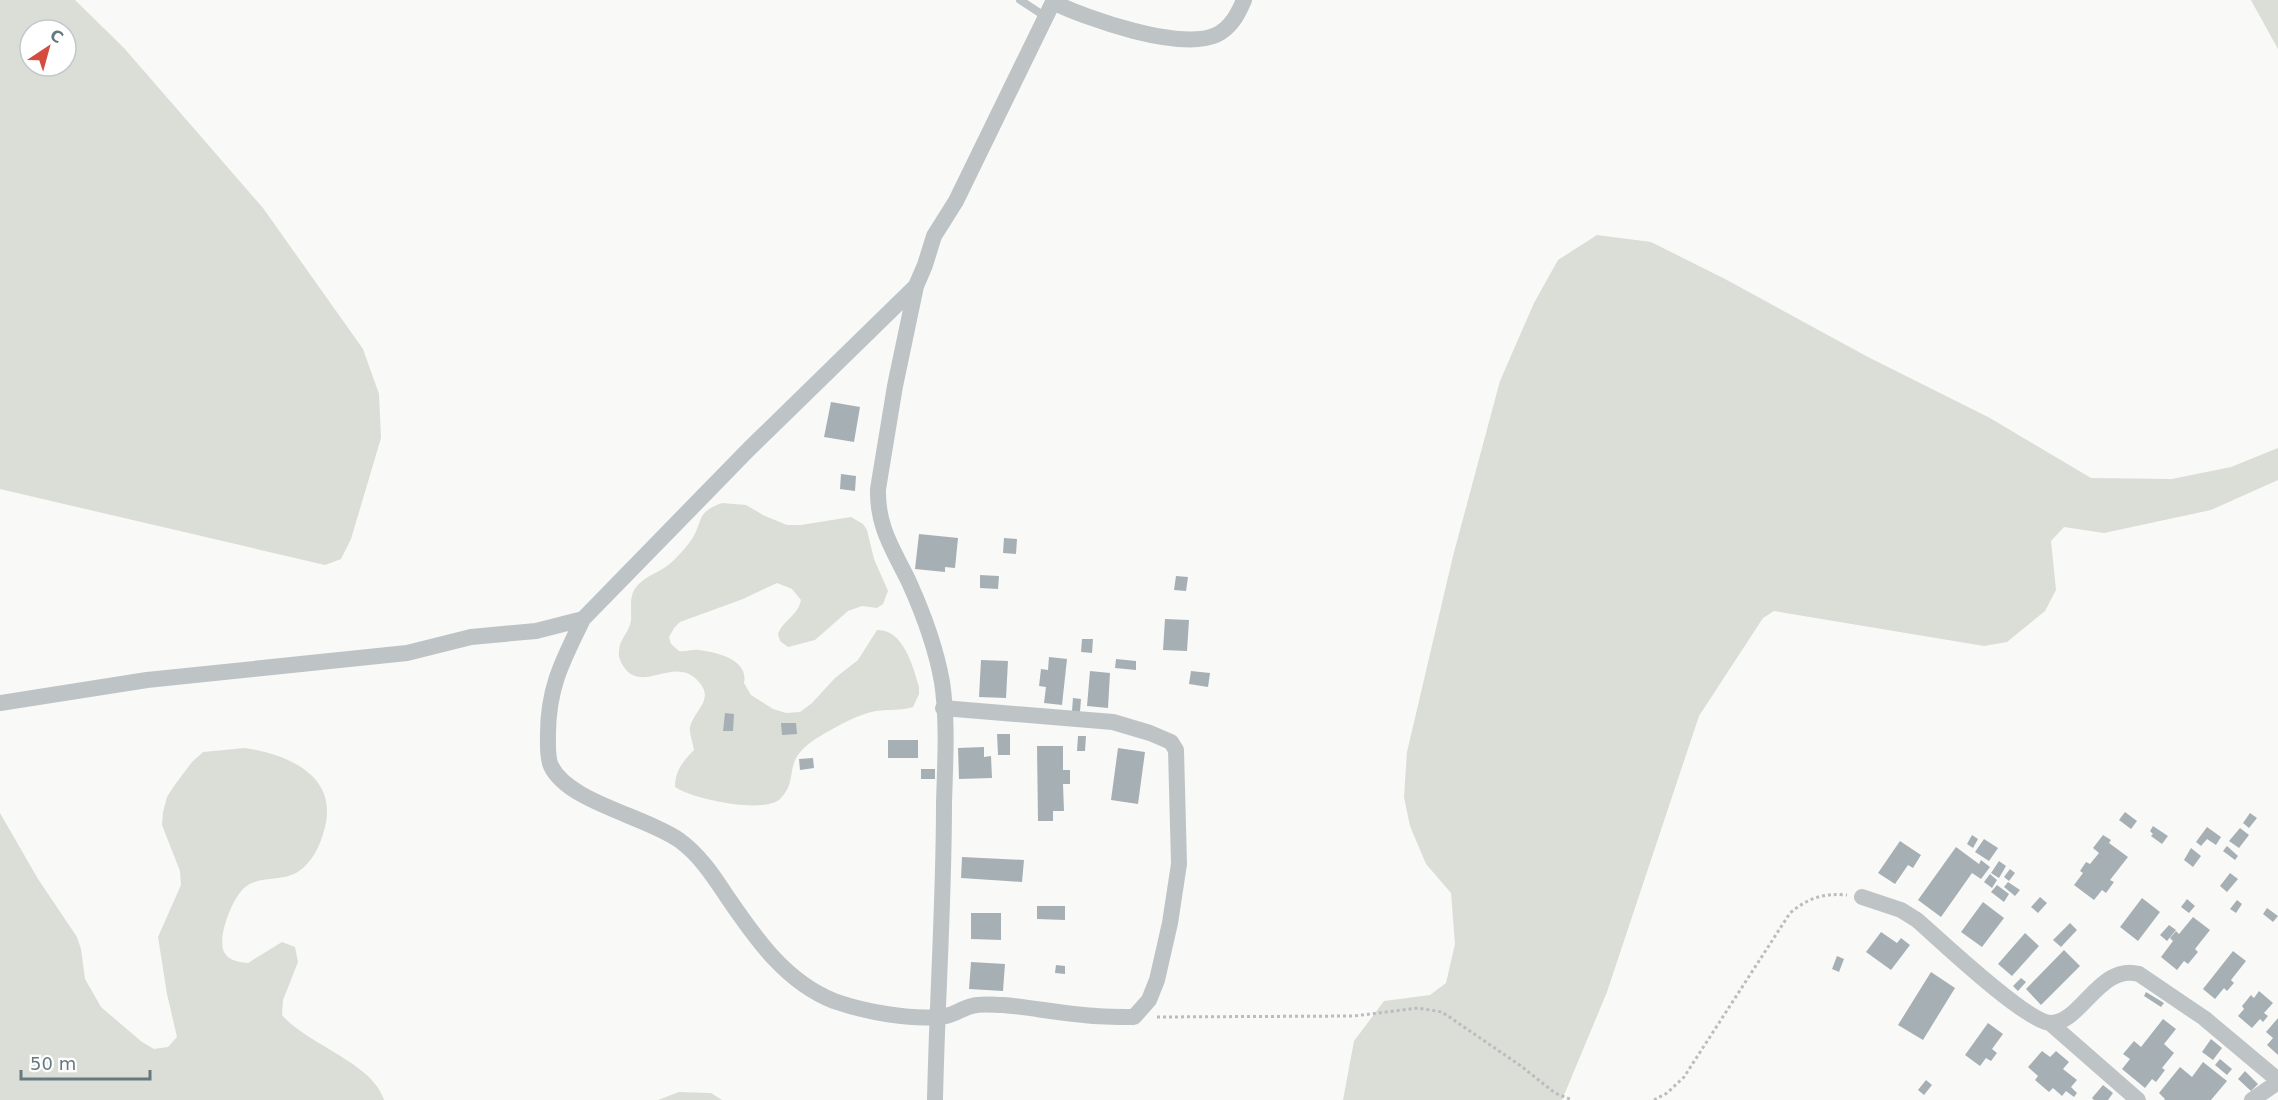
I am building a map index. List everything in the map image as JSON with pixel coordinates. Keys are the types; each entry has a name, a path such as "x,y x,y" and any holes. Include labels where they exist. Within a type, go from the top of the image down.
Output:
{"street":[{"path":"935,1100 944,865 942,682 932,640 881,525 878,506 878,489 895,386 916,286 926,265 934,236 956,201 1051,6 1167,39 1187,41 1204,39 1227,28 1237,15 1244,0"},
{"path":"916,286 748,449 583,619 557,673 548,708 550,765 563,783 589,798 629,814 679,840 707,866 757,940 771,956 816,992 835,1001 869,1010 908,1016 937,1017 949,1015 973,1005 1003,1005 1087,1016 1134,1017 1149,1000 1157,980 1172,911 1179,864 1176,750 1171,742 1150,733 1113,723 943,708"},
{"path":"0,703 147,680 407,653 471,637 536,631 583,619"},
{"path":"1862,897 1901,910 1917,920 2012,1001 2040,1020 2050,1023 2138,1100"},
{"path":"2050,1023 2069,1016 2099,988 2121,974 2129,972 2139,974 2204,1018 2278,1081 2252,1100"}],"lane":[{"path":"1020,0 1051,6"}],"path":[{"path":"1654,1100 1684,1077 1790,913 1802,903 1815,897 1828,895 1862,897"},
{"path":"1134,1017 1354,1016 1418,1008 1442,1012 1521,1066 1555,1093 1572,1100"}],"shaded area":[{"path":"0,0 75,0 124,48 263,208 363,349 379,394 381,438 351,539 341,559 325,565 0,489"},
{"path":"2251,0 2278,0 2278,49 2252,2"},
{"path":"1597,235 1651,242 1725,279 1868,357 1990,418 2091,478 2172,479 2231,467 2278,448 2278,480 2211,510 2104,533 2064,527 2051,541 2056,590 2045,611 2007,642 1984,646 1774,611 1763,618 1699,716 1607,992 1562,1100 1343,1100 1354,1041 1384,1001 1430,995 1446,983 1455,944 1451,893 1426,864 1410,826 1404,797 1407,752 1453,556 1500,381 1534,303 1558,260"},
{"path":"722,503 746,505 787,525 851,517 863,524 867,530 874,559 888,591 883,604 877,608 862,606 848,611 815,640 788,647 780,641 778,634 797,610 801,600 792,589 777,583 743,599 680,622 669,637 671,644 679,651 706,651 722,655 737,663 742,668 744,683 751,695 773,709 786,713 800,712 812,703 835,678 858,660 877,630 886,631 894,636 906,650 919,687 919,694 913,707 881,710 861,715 814,740 804,748 794,763 787,791 773,803 760,805 712,800 675,787 680,767 694,750 690,727 705,697 702,686 692,676 682,672 639,677 630,673 622,664 619,654 619,647 631,621 631,599 634,590 645,579 674,560 692,539 704,514"},
{"path":"245,748 279,756 308,772 319,784 325,798 327,814 319,845 303,868 292,875 249,884 239,894 224,928 222,945 224,952 231,959 248,963 282,942 295,947 298,962 283,1000 282,1015 307,1036 367,1075 378,1087 384,1100 0,1100 0,813 38,879 77,937 85,979 101,1007 142,1042 154,1049 168,1047 177,1037 158,937 181,885 180,871 162,825 163,812 167,797 174,786 192,762 203,752"},
{"path":"679,1092 711,1093 722,1100 658,1100"}],"building":[{"path":"831,402 860,407 854,442 824,437"},
{"path":"841,474 856,476 855,491 840,489"},
{"path":"919,534 958,538 955,568 945,567 945,572 915,569"},
{"path":"1004,538 1017,539 1016,554 1003,553"},
{"path":"980,575 999,576 998,589 980,588"},
{"path":"1176,576 1188,577 1186,591 1174,590"},
{"path":"1165,619 1189,620 1187,651 1163,650"},
{"path":"1082,639 1093,639 1092,653 1081,652"},
{"path":"1049,657 1067,659 1062,705 1044,703 1046,687 1039,686 1041,669 1048,670"},
{"path":"1116,659 1136,661 1136,670 1115,668"},
{"path":"981,660 1008,661 1006,698 979,697"},
{"path":"1090,671 1110,673 1108,708 1087,706"},
{"path":"1191,671 1210,673 1208,687 1189,684"},
{"path":"1073,698 1081,699 1080,712 1072,711"},
{"path":"725,713 734,714 733,731 723,731"},
{"path":"781,723 796,723 797,734 782,735"},
{"path":"997,734 1010,734 1010,755 998,755"},
{"path":"1078,736 1086,736 1085,751 1077,751"},
{"path":"888,740 918,740 918,758 888,758"},
{"path":"1037,746 1063,746 1063,770 1070,770 1070,784 1063,784 1064,811 1053,811 1053,821 1038,821"},
{"path":"984,747 984,757 991,756 992,778 959,779 958,748"},
{"path":"1118,748 1145,752 1138,804 1111,800"},
{"path":"813,758 814,768 800,770 799,759"},
{"path":"921,769 935,769 935,779 921,779"},
{"path":"2125,812 2137,821 2131,829 2119,820"},
{"path":"2250,813 2257,818 2249,828 2243,823"},
{"path":"2153,826 2168,836 2162,844 2151,836 2153,834 2150,831"},
{"path":"2207,827 2221,837 2216,845 2207,839 2201,846 2196,842"},
{"path":"2240,828 2249,835 2239,848 2229,841"},
{"path":"1972,835 1978,839 1973,848 1967,844"},
{"path":"2103,835 2111,840 2109,843 2128,857 2110,880 2114,882 2106,893 2102,890 2094,900 2074,885 2083,873 2080,871 2086,862 2090,864 2099,853 2093,848"},
{"path":"1984,839 1998,848 1989,861 1975,852"},
{"path":"1900,841 1921,855 1913,868 1908,865 1895,884 1878,873"},
{"path":"2227,846 2238,856 2235,860 2223,851"},
{"path":"1956,847 1979,864 1981,860 1990,867 1981,879 1972,873 1941,917 1918,900"},
{"path":"2191,848 2201,856 2193,867 2184,860"},
{"path":"962,857 1024,860 1022,882 961,878"},
{"path":"1999,861 2006,866 1999,878 1991,873"},
{"path":"2010,869 2015,873 2009,881 2004,877"},
{"path":"2230,873 2238,879 2227,892 2220,886"},
{"path":"1990,874 1997,880 1992,888 1984,882"},
{"path":"2008,882 2020,890 2015,896 2004,887"},
{"path":"1997,885 2009,894 2004,902 1991,892"},
{"path":"2040,897 2047,903 2038,913 2031,907"},
{"path":"2142,898 2160,912 2138,941 2120,927"},
{"path":"2187,899 2195,906 2189,913 2181,907"},
{"path":"2237,900 2242,904 2236,913 2230,909"},
{"path":"1983,902 2004,918 1982,947 1961,932"},
{"path":"1037,906 1065,906 1065,920 1037,919"},
{"path":"2267,908 2278,916 2273,922 2263,914"},
{"path":"971,913 1001,913 1001,940 971,939"},
{"path":"2193,917 2210,930 2195,949 2198,952 2188,964 2184,961 2177,970 2161,957 2173,941 2170,938 2176,931 2179,934"},
{"path":"2070,923 2077,930 2061,947 2053,940"},
{"path":"2169,925 2176,930 2167,941 2160,935"},
{"path":"1881,932 1897,943 1901,938 1910,945 1891,970 1866,952"},
{"path":"2025,933 2039,946 2012,976 1998,964"},
{"path":"2064,950 2080,966 2041,1005 2026,989"},
{"path":"2233,951 2246,961 2231,980 2234,983 2227,991 2224,988 2215,999 2203,989"},
{"path":"1837,956 1844,959 1839,972 1832,969"},
{"path":"971,962 1005,964 1003,991 969,989"},
{"path":"1056,965 1065,966 1065,974 1055,973"},
{"path":"1931,972 1955,988 1923,1040 1898,1025"},
{"path":"2021,978 2026,982 2018,991 2013,986"},
{"path":"2259,991 2273,1003 2264,1013 2268,1016 2263,1022 2260,1019 2252,1028 2238,1016 2244,1009 2242,1006 2251,995 2254,998"},
{"path":"2146,992 2164,1003 2161,1007 2144,996"},
{"path":"2278,1018 2278,1055 2267,1045 2273,1038 2266,1032"},
{"path":"2163,1019 2176,1029 2164,1044 2174,1053 2162,1068 2165,1070 2156,1082 2152,1079 2145,1088 2122,1069 2130,1059 2123,1054 2134,1041 2141,1047"},
{"path":"1988,1023 2003,1034 1992,1049 1997,1053 1991,1061 1986,1058 1980,1066 1965,1055"},
{"path":"2211,1039 2222,1048 2213,1060 2202,1052"},
{"path":"2042,1051 2050,1057 2056,1051 2069,1062 2063,1069 2077,1080 2071,1087 2077,1093 2074,1097 2066,1091 2062,1096 2053,1088 2049,1092 2035,1080 2038,1076 2028,1067"},
{"path":"2220,1059 2232,1069 2227,1075 2215,1065"},
{"path":"2203,1062 2227,1081 2211,1100 2164,1100 2159,1093 2180,1067 2192,1077"},
{"path":"2245,1071 2258,1084 2251,1091 2238,1079"},
{"path":"1926,1080 1932,1085 1924,1095 1918,1090"},
{"path":"2103,1085 2113,1093 2108,1100 2094,1100 2092,1098"}]}
